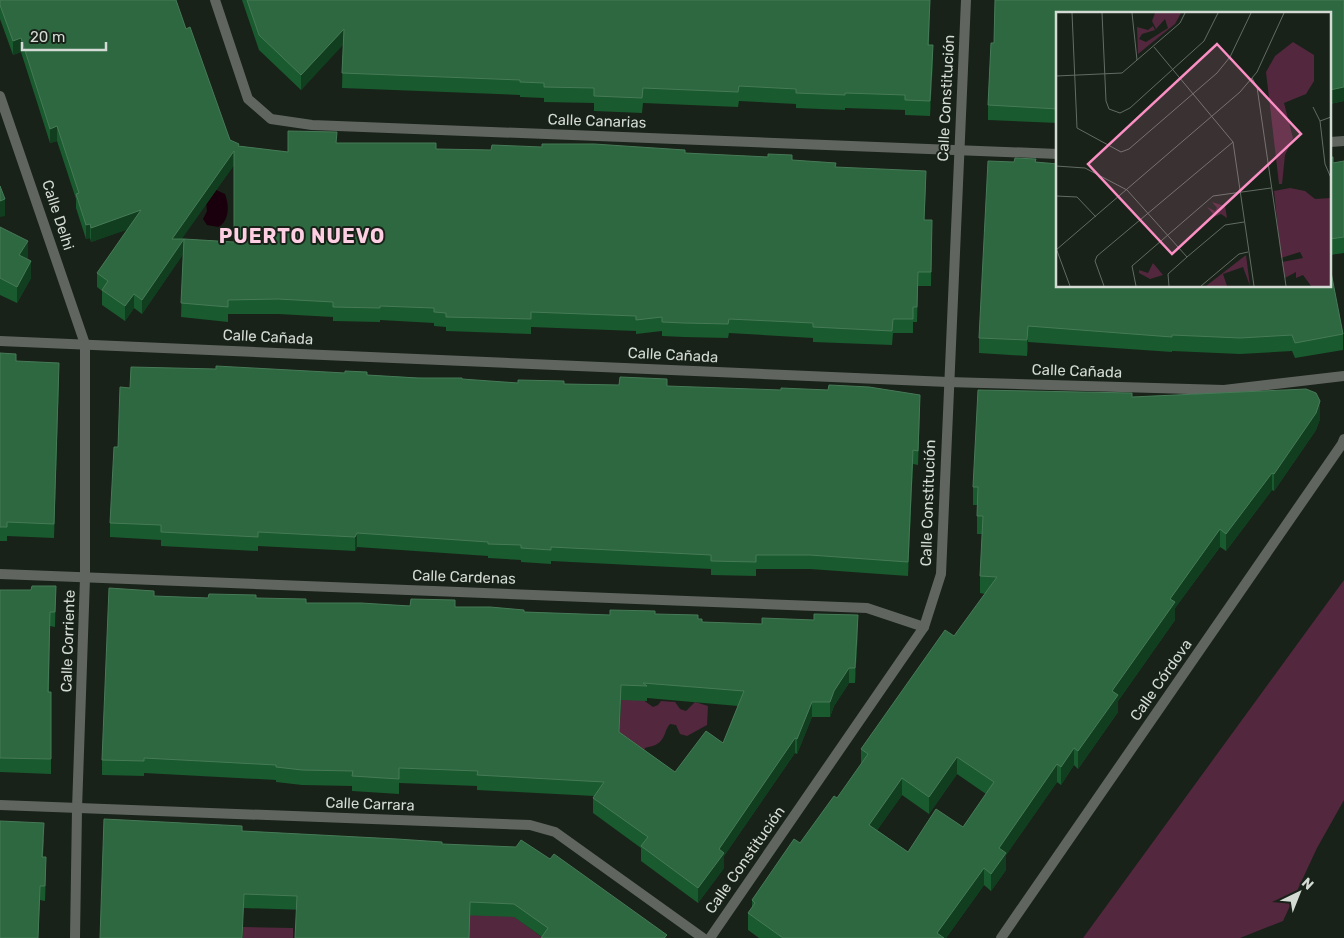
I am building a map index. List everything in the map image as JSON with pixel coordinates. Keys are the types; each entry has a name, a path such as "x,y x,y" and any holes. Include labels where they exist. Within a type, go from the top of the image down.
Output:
{"street":[{"name":"Calle Canarias","path":"215,0 248,100 270,119 312,125 1056,154"},
{"name":"Calle Constitución","path":"710,938 924,627 941,574 966,0"},
{"name":"Calle Delhi","path":"0,96 85,344"},
{"name":"Calle Cañada","path":"0,341 948,382 1224,390 1344,376"},
{"name":"Calle Corriente","path":"75,938 77,809 85,578 85,344"},
{"name":"Calle Córdova","path":"1001,938 1337,452 1344,439"},
{"name":"Calle Cardenas","path":"0,574 867,608 924,627"},
{"name":"Calle Carrara","path":"0,805 530,825 555,832 703,938"}],"shaded area":[{"path":"214,189 225,194 227,203 227,216 219,227 207,225 203,219 207,211 206,200"},
{"path":"1344,580 1344,800 1317,848 1283,921 1240,938 1083,938"},
{"path":"625,694 639,697 653,707 661,701 675,702 680,709 686,711 695,702 708,706 707,725 687,736 680,734 676,725 670,724 660,742 645,748 643,754 565,703"},
{"path":"490,899 543,938 411,938"},
{"path":"243,927 293,928 293,938 243,938"}],"building":[{"path":"0,0 176,0 186,29 190,27 230,140 239,144 238,146 288,152 288,131 337,132 336,143 436,143 436,149 491,150 492,145 542,147 542,144 594,144 685,150 685,153 768,157 768,154 792,155 792,160 836,163 835,167 926,171 924,220 932,220 931,272 918,272 917,307 913,307 913,319 893,319 892,331 813,327 813,323 729,319 728,324 684,323 662,322 662,317 636,320 636,316 531,312 531,319 446,317 446,313 434,312 434,308 333,307 333,302 278,299 228,300 228,307 181,303 184,239 142,300 134,294 125,306 102,290 108,281 97,273 141,210 91,228 90,224 86,225 76,194 79,193 57,126 50,129 21,38 13,41 0,5","holes":["234,151 234,242 172,239"]},
{"path":"247,0 930,0 928,45 933,45 930,101 905,100 905,95 796,93 796,89 739,86 738,92 643,88 642,98 594,96 594,88 544,87 544,83 520,82 520,80 342,73 344,29 301,75 259,35"},
{"path":"995,0 1344,0 1344,87 1332,90 1332,12 1056,12 1056,109 988,105 991,43 994,43"},
{"path":"1332,157 1333,163 1344,161 1344,237 1332,239"},
{"path":"1015,158 1036,159 1035,162 1056,164 1056,288 1332,288 1332,277 1343,334 1295,343 1292,335 1240,338 1172,335 1172,337 1028,326 1027,340 979,338 988,161 1014,162"},
{"path":"0,186 5,199 0,201"},
{"path":"0,227 28,241 19,255 31,261 17,287 0,278"},
{"path":"0,353 16,354 16,361 59,363 54,524 7,522 7,527 0,527"},
{"path":"216,366 345,373 345,371 367,372 367,375 462,378 518,383 518,380 564,381 564,384 619,385 620,377 667,379 667,386 828,390 829,385 869,387 920,395 918,451 913,450 908,562 810,555 756,555 756,562 711,561 711,555 551,547 551,550 521,548 521,545 488,544 488,542 357,533 355,537 258,532 258,537 161,532 161,525 110,523 114,447 118,447 120,387 130,388 131,367 216,369"},
{"path":"1306,389 1316,393 1320,401 1316,413 1274,474 1272,473 1226,534 1220,529 1170,599 1175,602 1112,691 1118,695 1078,751 1074,748 1061,767 1057,764 999,848 1006,853 991,874 984,868 937,933 944,938 783,938 748,913 755,903 752,900 794,839 800,843 834,796 837,798 868,754 861,749 945,630 954,636 997,577 980,576 983,516 977,516 978,487 973,487 978,390 1132,393 1132,397","holes":["957,757 994,782 963,827 936,809 908,852 869,825 902,778 929,797"]},
{"path":"32,586 56,586 55,612 50,612 48,692 51,692 51,759 0,758 0,590 31,590"},
{"path":"109,588 154,591 154,596 208,598 209,594 256,595 256,598 306,599 306,603 361,603 410,606 411,599 455,600 455,607 490,607 524,610 524,612 610,615 610,610 655,611 655,614 698,615 698,619 702,619 702,622 762,624 762,618 814,620 814,614 858,615 855,668 849,668 834,691 830,702 812,702 797,739 795,738 719,849 724,853 698,888 641,846 648,837 593,798 604,782 477,775 478,771 399,768 399,779 352,776 353,771 302,770 276,767 276,765 144,758 144,761 102,760","holes":["643,683 744,691 723,743 706,731 675,772 619,732 621,685 647,686"]},
{"path":"104,819 242,826 242,831 397,839 442,842 442,844 516,847 521,840 550,859 554,854 667,935 664,938 541,938 548,928 514,904 470,902 469,938 295,938 297,896 244,894 242,938 100,938"},
{"path":"0,821 44,823 42,857 46,857 45,886 40,886 38,938 0,938"}],"district":[{"name":"PUERTO NUEVO","path":"302,236"}]}
